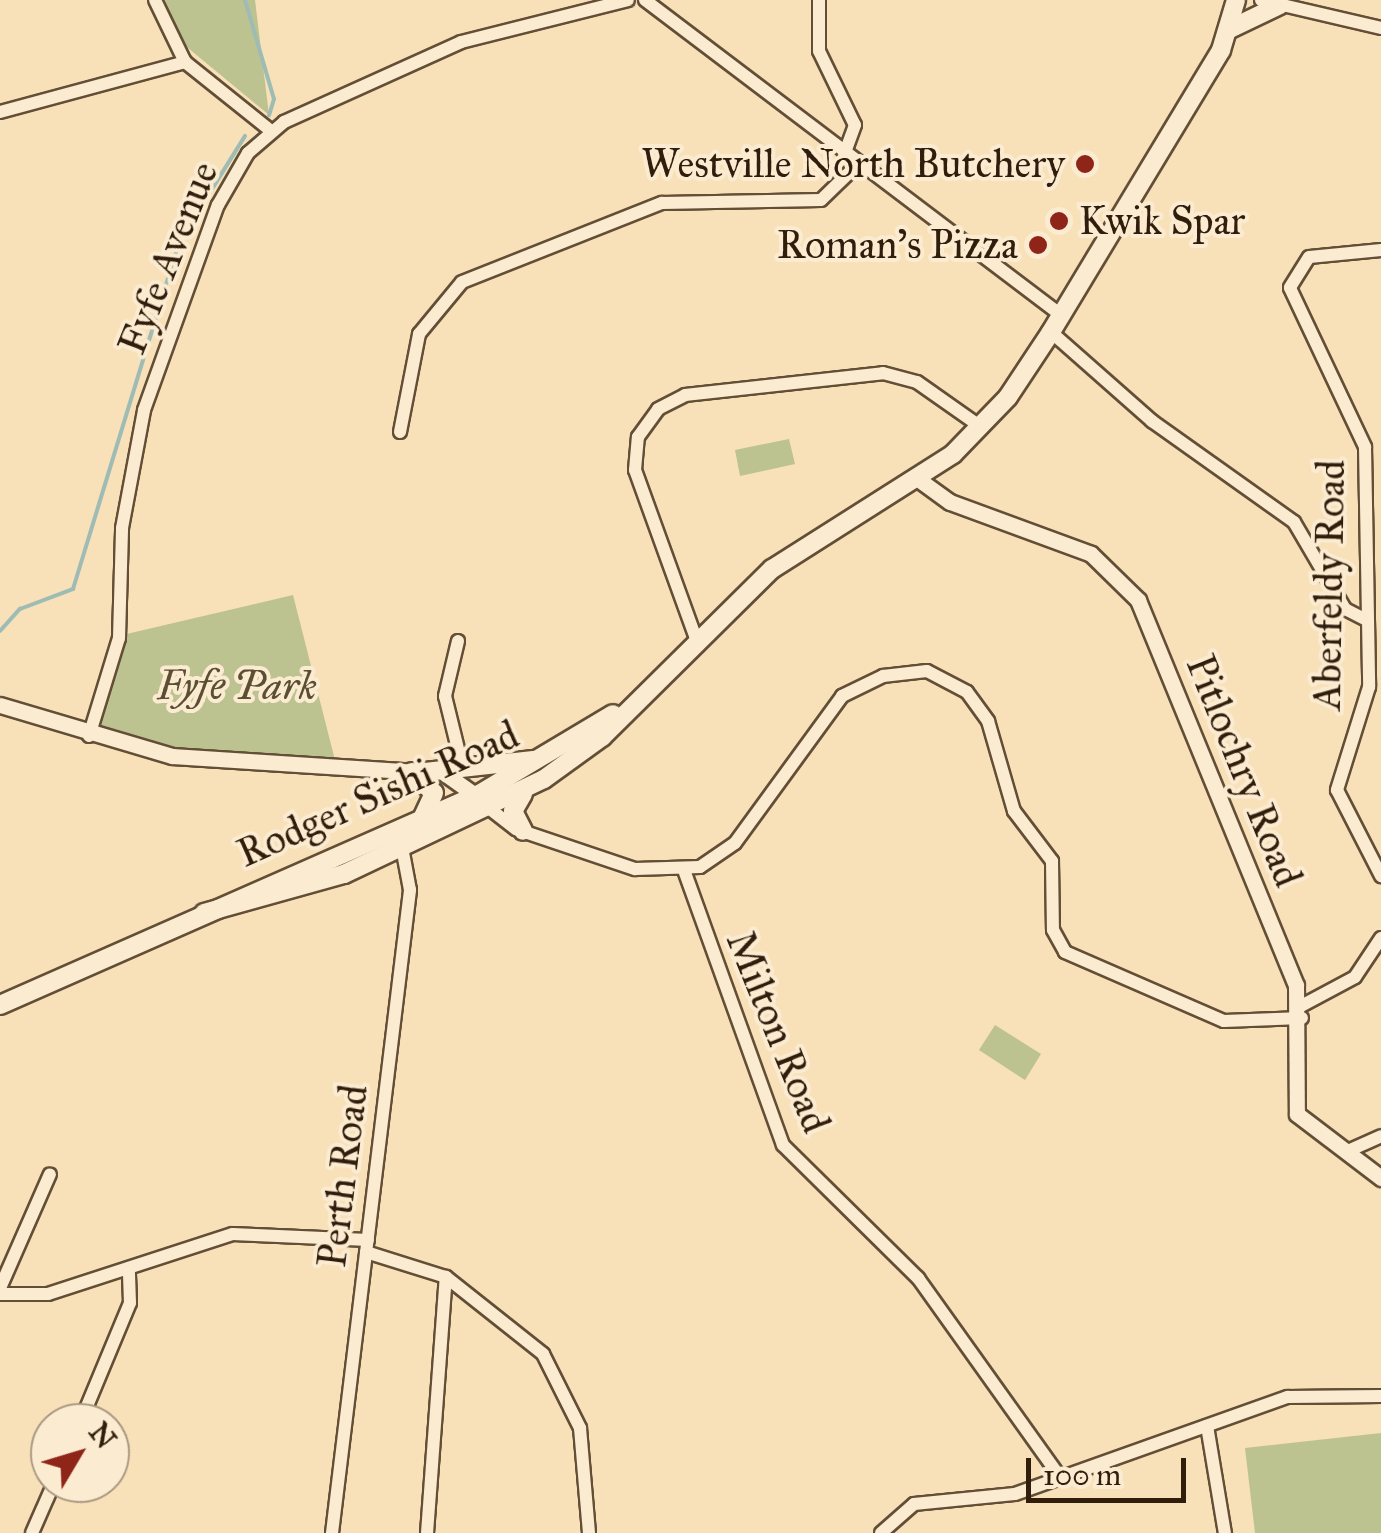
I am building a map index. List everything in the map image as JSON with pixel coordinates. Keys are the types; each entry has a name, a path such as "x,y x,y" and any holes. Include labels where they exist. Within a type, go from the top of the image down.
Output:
{"main road":[{"name":"Rodger Sishi Road","path":"0,1006 423,817 526,790 588,750 790,555 918,479 981,427 1056,323 1230,29 1236,0"},
{"path":"1230,29 1280,5"},
{"name":"Rodger Sishi Road","path":"204,914 404,849 485,802 632,705"},
{"path":"423,817 434,792 419,772 548,757"},
{"path":"523,832 513,811 526,790"}],"street":[{"path":"155,0 185,62 270,130"},
{"name":"Fyfe Avenue","path":"89,736 119,638 122,528 144,410 218,206 270,130 461,42 628,0"},
{"path":"645,0 1056,323 1152,421 1294,522 1345,609 1366,618"},
{"path":"819,0 819,51 855,125 844,155"},
{"path":"1261,0 1381,28"},
{"path":"0,112 185,62"},
{"path":"400,432 420,334 462,282 662,203 821,200 856,166"},
{"name":"Aberfeldy Road","path":"1381,250 1309,256 1290,288 1364,448 1366,716 1338,790 1381,876"},
{"path":"698,644 643,498 638,436 658,409 685,396 883,373 918,382 981,427"},
{"name":"Pitlochry Road","path":"918,479 950,502 1091,554 1138,600 1301,1012 1298,1114 1350,1150 1381,1178"},
{"path":"458,641 446,696 462,765"},
{"path":"0,705 89,736 222,762 419,772 462,778 523,832 635,869 684,870 735,843 842,696 884,676 928,671 968,692 988,721 1014,810 1052,861 1053,930 1065,952 1224,1021 1301,1012 1354,977 1381,938"},
{"name":"Perth Road","path":"332,1533 410,890 404,849 395,830"},
{"name":"Milton Road","path":"684,870 782,1145 911,1270 1062,1480"},
{"path":"1350,1150 1381,1136"},
{"path":"50,1174 0,1291 48,1294 250,1232 367,1246 446,1277 517,1328 561,1380 584,1448 588,1533"},
{"path":"88,1403 130,1303 130,1268"},
{"path":"427,1533 446,1277"},
{"path":"881,1533 922,1501 1000,1497 1062,1480 1302,1394 1381,1396"},
{"path":"1207,1426 1225,1533"},
{"path":"32,1533 45,1503"}],"green space":[{"path":"165,0 255,0 269,115 176,38"},
{"path":"789,439 795,464 740,476 735,450"},
{"name":"Fyfe Park","path":"293,595 337,768 212,761 88,735 118,636"},
{"path":"995,1025 1041,1054 1025,1080 979,1050"},
{"path":"1381,1433 1381,1533 1255,1533 1245,1448"}],"waterway":[{"path":"245,0 274,99 269,115"},
{"path":"0,631 20,609 73,589 179,242 245,136"}],"place":[{"name":"Westville North Butchery","path":"1085,164"},
{"name":"Kwik Spar","path":"1059,221"},
{"name":"Roman's Pizza","path":"1038,245"}]}
